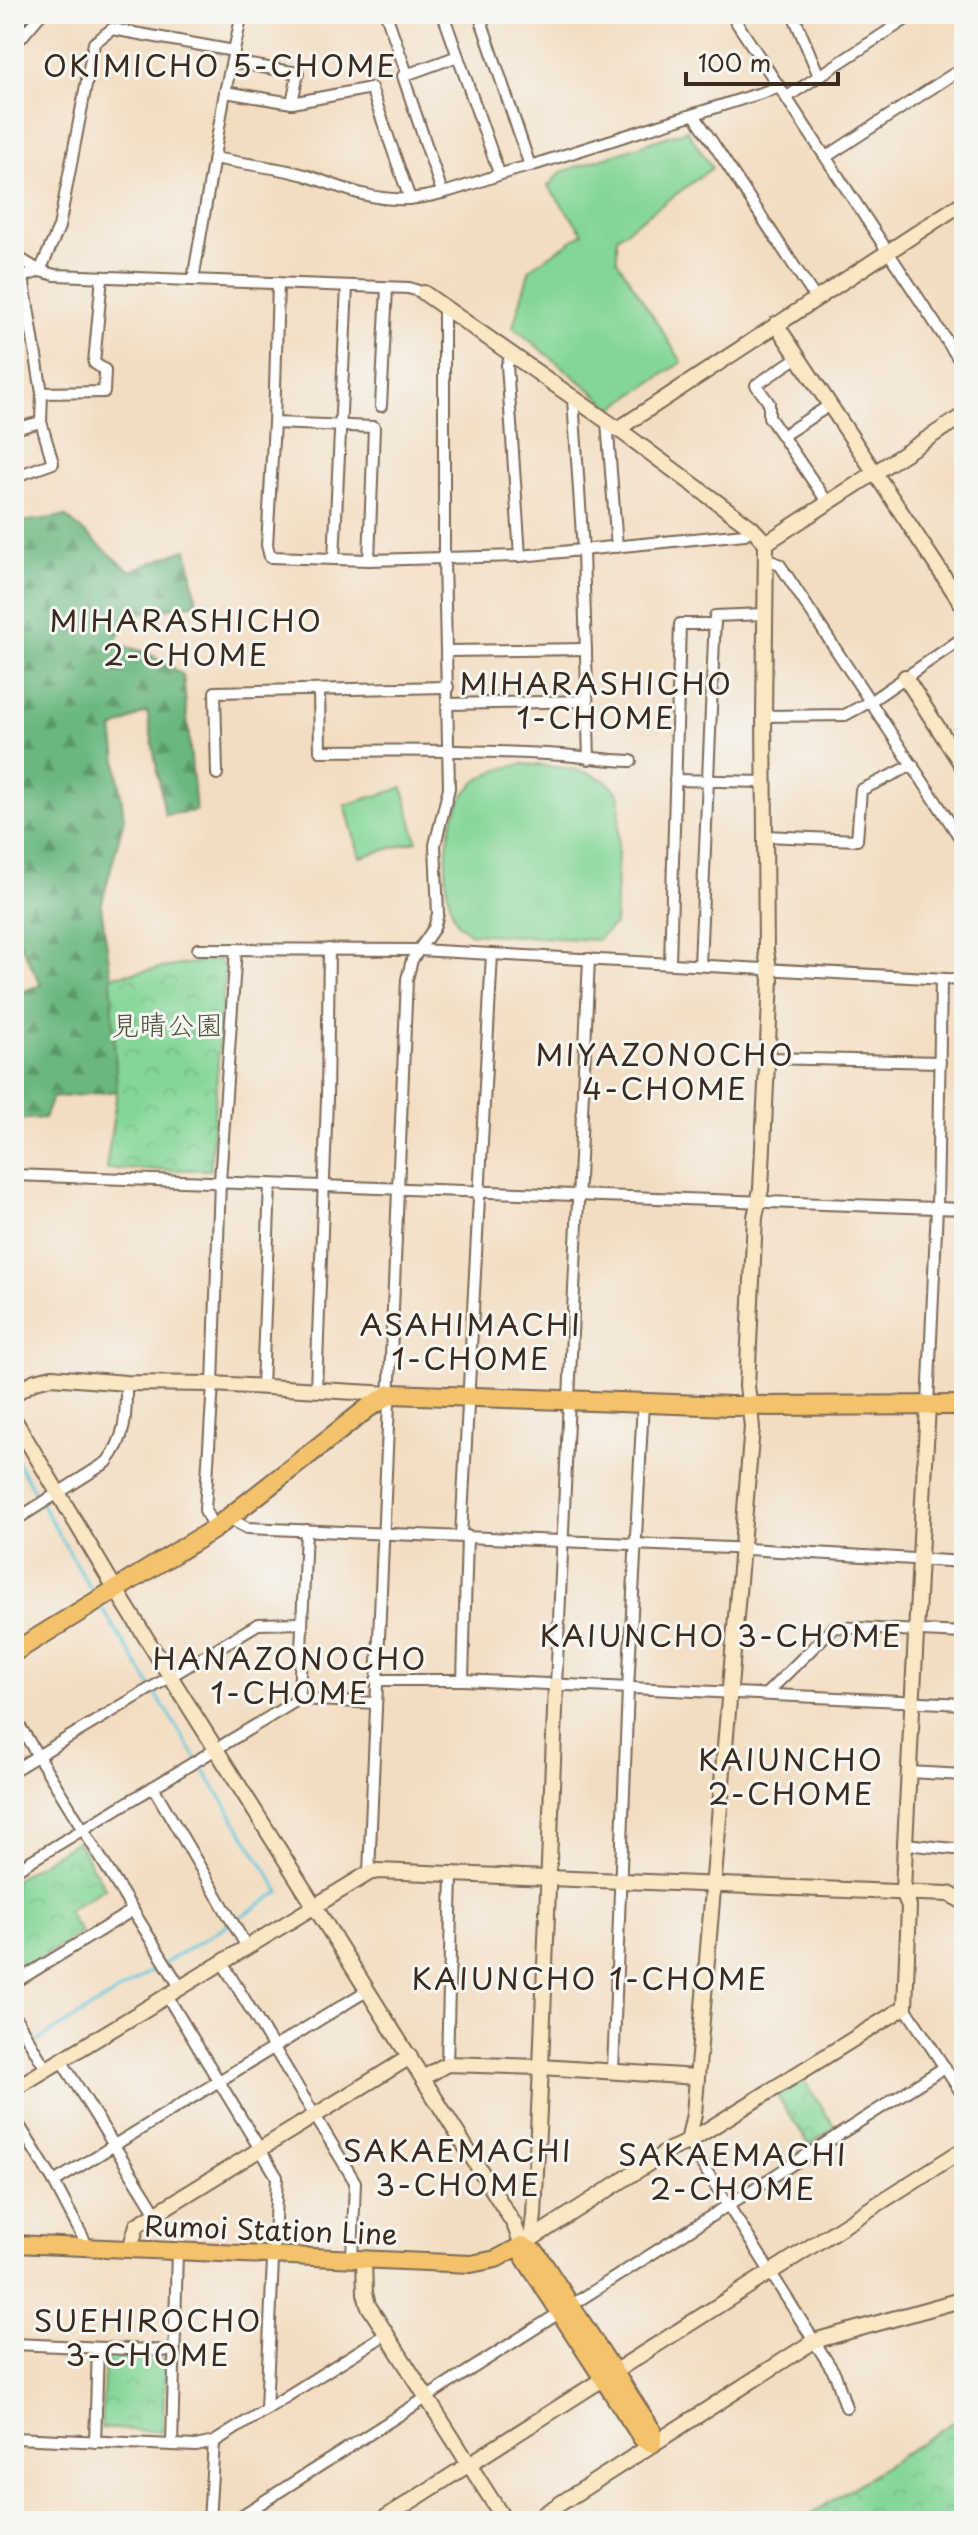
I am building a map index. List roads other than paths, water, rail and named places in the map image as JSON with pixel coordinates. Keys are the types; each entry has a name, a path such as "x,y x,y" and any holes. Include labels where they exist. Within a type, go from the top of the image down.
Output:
{"highway":[{"path":"14,1652 221,1523 368,1408 391,1394 748,1406 964,1405"}],"main road":[{"name":"Rumoi Station Line","path":"14,2244 471,2264 496,2259 526,2242"},
{"path":"526,2242 525,2259 566,2310 609,2376 642,2439 653,2444"}],"street":[{"path":"14,46 41,14"},
{"path":"193,280 225,92 242,14"},
{"path":"386,14 407,74"},
{"path":"443,14 499,173"},
{"path":"479,14 530,166"},
{"path":"731,14 964,367"},
{"path":"793,14 819,76"},
{"path":"214,158 303,175 361,194 410,199 784,92 819,76 914,14"},
{"path":"14,477 53,463 41,422 42,393 18,278 40,271 59,227 94,43 112,29 298,73 292,103"},
{"path":"442,192 403,76 458,56"},
{"path":"826,157 964,67"},
{"path":"225,92 292,103 371,88 410,199"},
{"path":"695,116 816,299"},
{"path":"612,426 964,202"},
{"path":"14,255 40,271 55,275 409,288 424,293 752,528 765,550 780,565 964,844"},
{"path":"42,393 104,392 105,370 94,363 102,277"},
{"path":"278,283 267,545 270,557 369,560 520,556 745,534 752,528"},
{"path":"334,559 347,286"},
{"path":"381,406 387,288"},
{"path":"369,1873 407,979 412,960 434,928 438,914 435,845 449,788 444,559 444,307"},
{"path":"776,324 964,607"},
{"path":"512,354 507,365 520,556"},
{"path":"798,357 756,385 769,403 769,417 828,503"},
{"path":"573,399 583,551 589,759"},
{"path":"782,436 830,405"},
{"path":"765,550 828,503 964,415"},
{"path":"14,429 41,422"},
{"path":"274,423 374,427 369,560"},
{"path":"612,426 617,547"},
{"path":"765,550 764,782 771,980 755,1217 748,1406 752,1427 694,2114 688,2142 835,2374 846,2407"},
{"path":"700,965 715,616 764,614"},
{"path":"670,963 680,624 715,624"},
{"path":"764,716 845,715 871,701 964,637"},
{"path":"448,651 586,649"},
{"path":"905,677 964,768"},
{"path":"217,774 215,692 448,687"},
{"path":"319,690 320,751 550,754 631,761"},
{"path":"448,704 587,701"},
{"path":"765,836 857,840 861,790 913,765"},
{"path":"675,780 764,782"},
{"path":"198,949 419,950 964,980"},
{"path":"236,949 220,1181 205,1510 221,1523 247,1528 742,1549 964,1562"},
{"path":"316,1390 325,1187 329,949"},
{"path":"463,1680 464,1536 492,954"},
{"path":"526,2242 534,2215 561,1541 589,959"},
{"path":"941,979 937,1207 903,1892 909,1906 905,2007 964,2097"},
{"path":"767,1058 940,1062"},
{"path":"14,1175 964,1209"},
{"path":"262,1387 270,1184"},
{"path":"14,1394 35,1381 52,1377 391,1394"},
{"path":"14,1521 107,1462 121,1438 126,1419 126,1383"},
{"path":"613,2071 643,1403"},
{"path":"14,1419 116,1590 526,2242"},
{"path":"299,1699 306,1530"},
{"path":"14,1770 258,1624 302,1623"},
{"path":"766,1694 834,1627 964,1633"},
{"path":"376,1680 463,1680 964,1704"},
{"path":"14,1871 299,1699 376,1703"},
{"path":"14,1717 180,1987"},
{"path":"909,1772 964,1775"},
{"path":"153,1787 247,1947"},
{"path":"905,1844 964,1850"},
{"path":"14,2089 315,1905 369,1873 378,1871 949,1894 964,1902"},
{"path":"447,2064 452,1875"},
{"path":"14,1983 133,1910"},
{"path":"222,1962 355,2182 358,2259 368,2305 505,2521"},
{"path":"54,2182 368,1990"},
{"path":"167,1996 277,2177 266,2408"},
{"path":"526,2242 671,2149 688,2142 905,2007"},
{"path":"14,2015 46,2069"},
{"path":"130,2249 137,2225 410,2057"},
{"path":"61,2060 156,2213"},
{"path":"423,2078 447,2064 697,2077"},
{"path":"233,2521 945,2067"},
{"path":"14,2117 54,2182 88,2247"},
{"path":"380,2521 964,2149"},
{"path":"172,2445 177,2250"},
{"path":"533,2521 814,2341 964,2299"},
{"path":"14,2438 196,2446 214,2442 386,2334"},
{"path":"14,2344 173,2351"},
{"path":"95,2442 98,2348"},
{"path":"209,2521 214,2442"}],"waterway":[{"path":"14,1456 94,1595"},
{"path":"100,1605 196,1758"},
{"path":"200,1764 280,1892 235,1920"},
{"path":"14,2055 229,1924"}],"district":[{"name":"OKIMICHO 5-CHOME","path":"220,64"},
{"name":"MIHARASHICHO 2-CHOME","path":"186,636"},
{"name":"MIHARASHICHO 1-CHOME","path":"596,699"},
{"name":"MIYAZONOCHO 4-CHOME","path":"665,1070"},
{"name":"ASAHIMACHI 1-CHOME","path":"471,1340"},
{"name":"KAIUNCHO 3-CHOME","path":"721,1634"},
{"name":"HANAZONOCHO 1-CHOME","path":"290,1674"},
{"name":"KAIUNCHO 2-CHOME","path":"791,1775"},
{"name":"KAIUNCHO 1-CHOME","path":"590,1977"},
{"name":"SAKAEMACHI 3-CHOME","path":"458,2166"},
{"name":"SAKAEMACHI 2-CHOME","path":"733,2170"},
{"name":"SUEHIROCHO 3-CHOME","path":"148,2336"}],"park label":[{"name":"見晴公園","path":"167,1023"}]}
